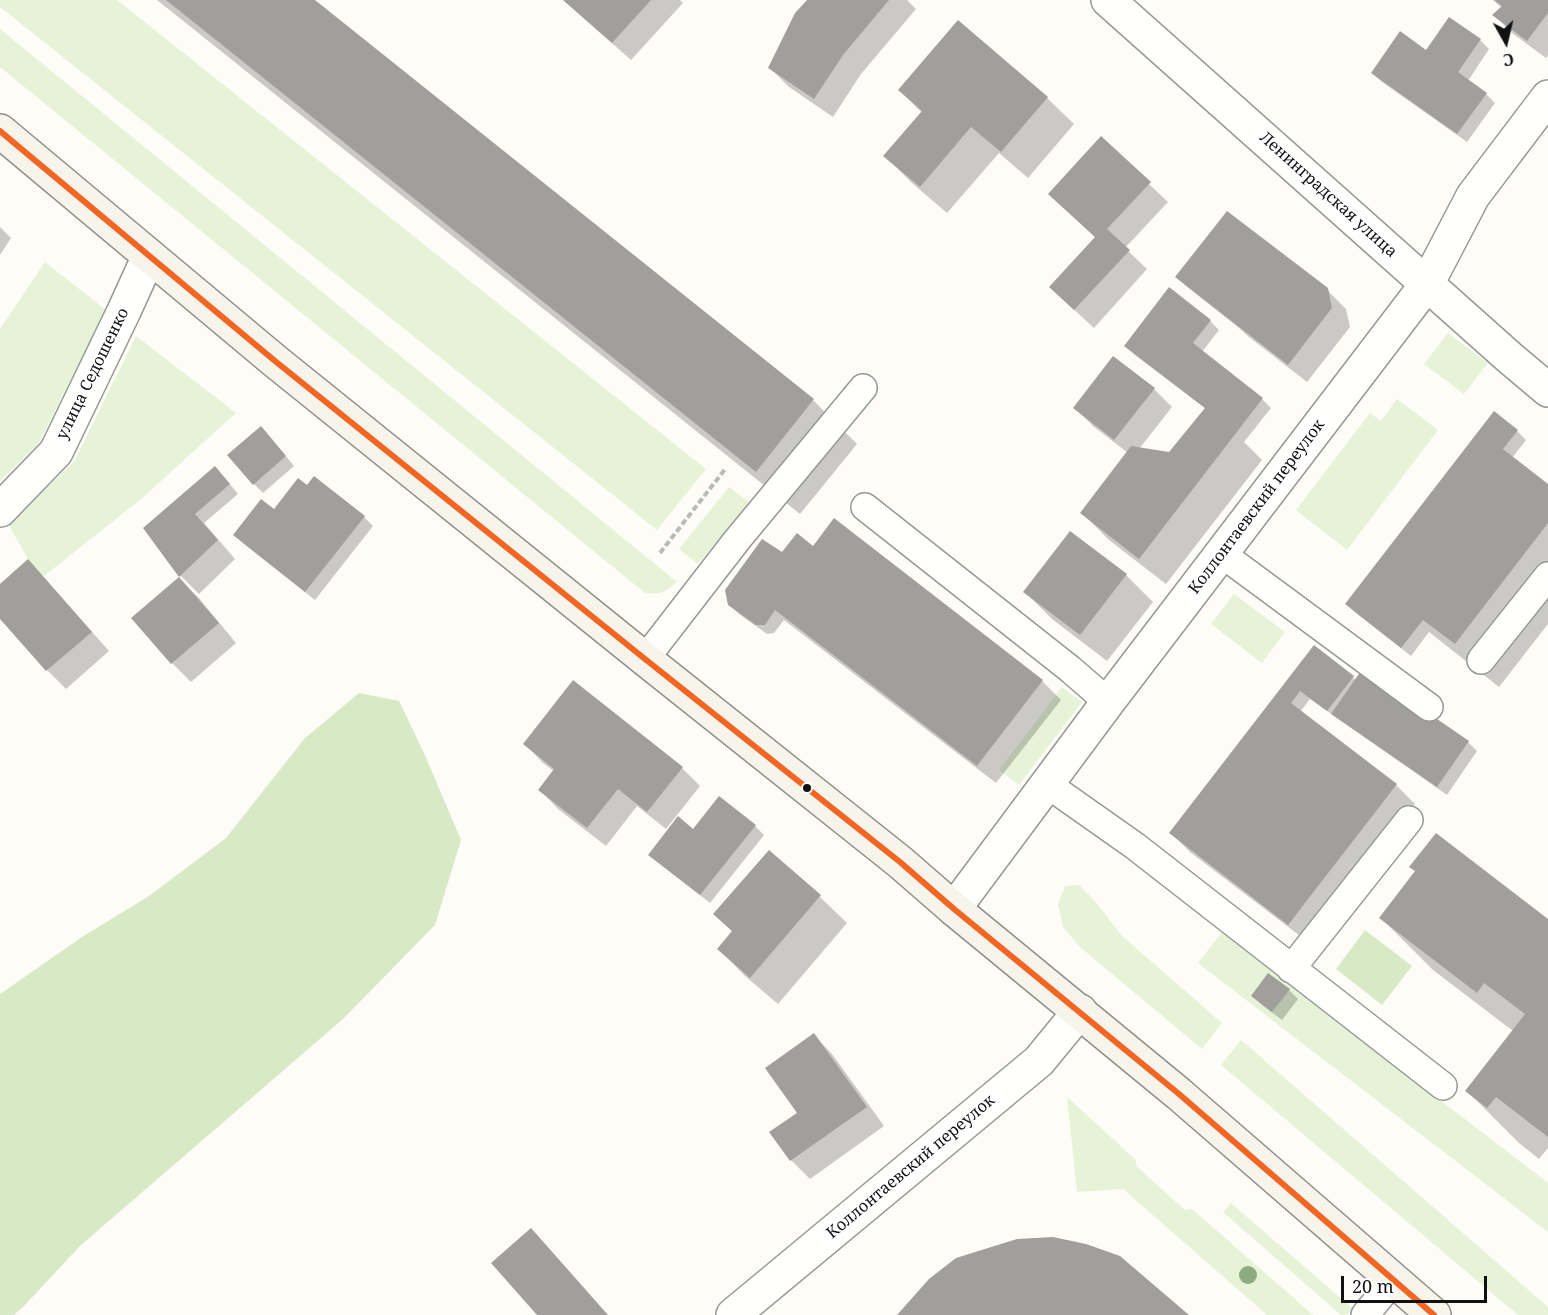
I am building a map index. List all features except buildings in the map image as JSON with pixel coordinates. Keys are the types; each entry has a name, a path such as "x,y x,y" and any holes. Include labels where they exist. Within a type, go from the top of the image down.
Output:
{"main road":[{"path":"0,131 275,361 900,862 1179,1094 1434,1315"}],"street":[{"name":"Ленинградская улица","path":"1108,0 1548,390"},
{"name":"Коллонтаевский переулок","path":"954,909 1108,702 1427,284 1473,196 1548,97"},
{"name":"улица Седошенко","path":"0,510 56,452 149,256"},
{"name":"Коллонтаевский переулок","path":"733,1315 1039,1061 1080,1011"}],"lane":[{"path":"645,659 737,540 863,388"},
{"path":"865,507 1070,669 1108,702"},
{"path":"1222,554 1429,708"},
{"path":"1481,660 1548,576"},
{"path":"1047,784 1135,846 1443,1086"},
{"path":"1291,969 1409,820"},
{"path":"1365,1315 1393,1281"}],"path":[{"path":"660,553 726,468"}],"green space":[{"path":"0,0 117,0 706,469 657,530 0,7"},
{"path":"0,29 677,582 662,592 645,593 0,67"},
{"path":"45,262 106,310 38,444 0,481 0,329"},
{"path":"1448,333 1488,363 1464,394 1424,364"},
{"path":"136,336 236,413 141,499 34,584 28,559 8,524 74,462"},
{"path":"1397,399 1438,430 1347,550 1296,510 1370,413 1381,421"},
{"path":"729,487 749,502 698,564 679,549"},
{"path":"1234,594 1285,632 1262,663 1211,624"},
{"path":"1062,687 1082,702 1019,785 999,770"},
{"path":"359,693 399,701 461,840 435,925 343,1019 81,1245 23,1307 14,1315 0,1315 0,994 82,937 149,896 226,838 305,738"},
{"path":"1079,885 1095,901 1122,936 1222,1023 1202,1049 1080,947 1063,927 1058,904 1065,886"},
{"path":"1365,930 1412,966 1382,1005 1336,969"},
{"path":"1222,932 1548,1183 1548,1232 1198,963"},
{"path":"1241,1040 1548,1307 1548,1315 1518,1315 1221,1065"},
{"path":"1067,1097 1136,1160 1136,1166 1185,1210 1192,1209 1313,1315 1267,1315 1123,1189 1077,1192"},
{"path":"1231,1203 1352,1308 1347,1315 1341,1315 1223,1212"}],"transit line":[{"path":"0,131 275,361 900,862 1179,1094 1434,1315"}]}
